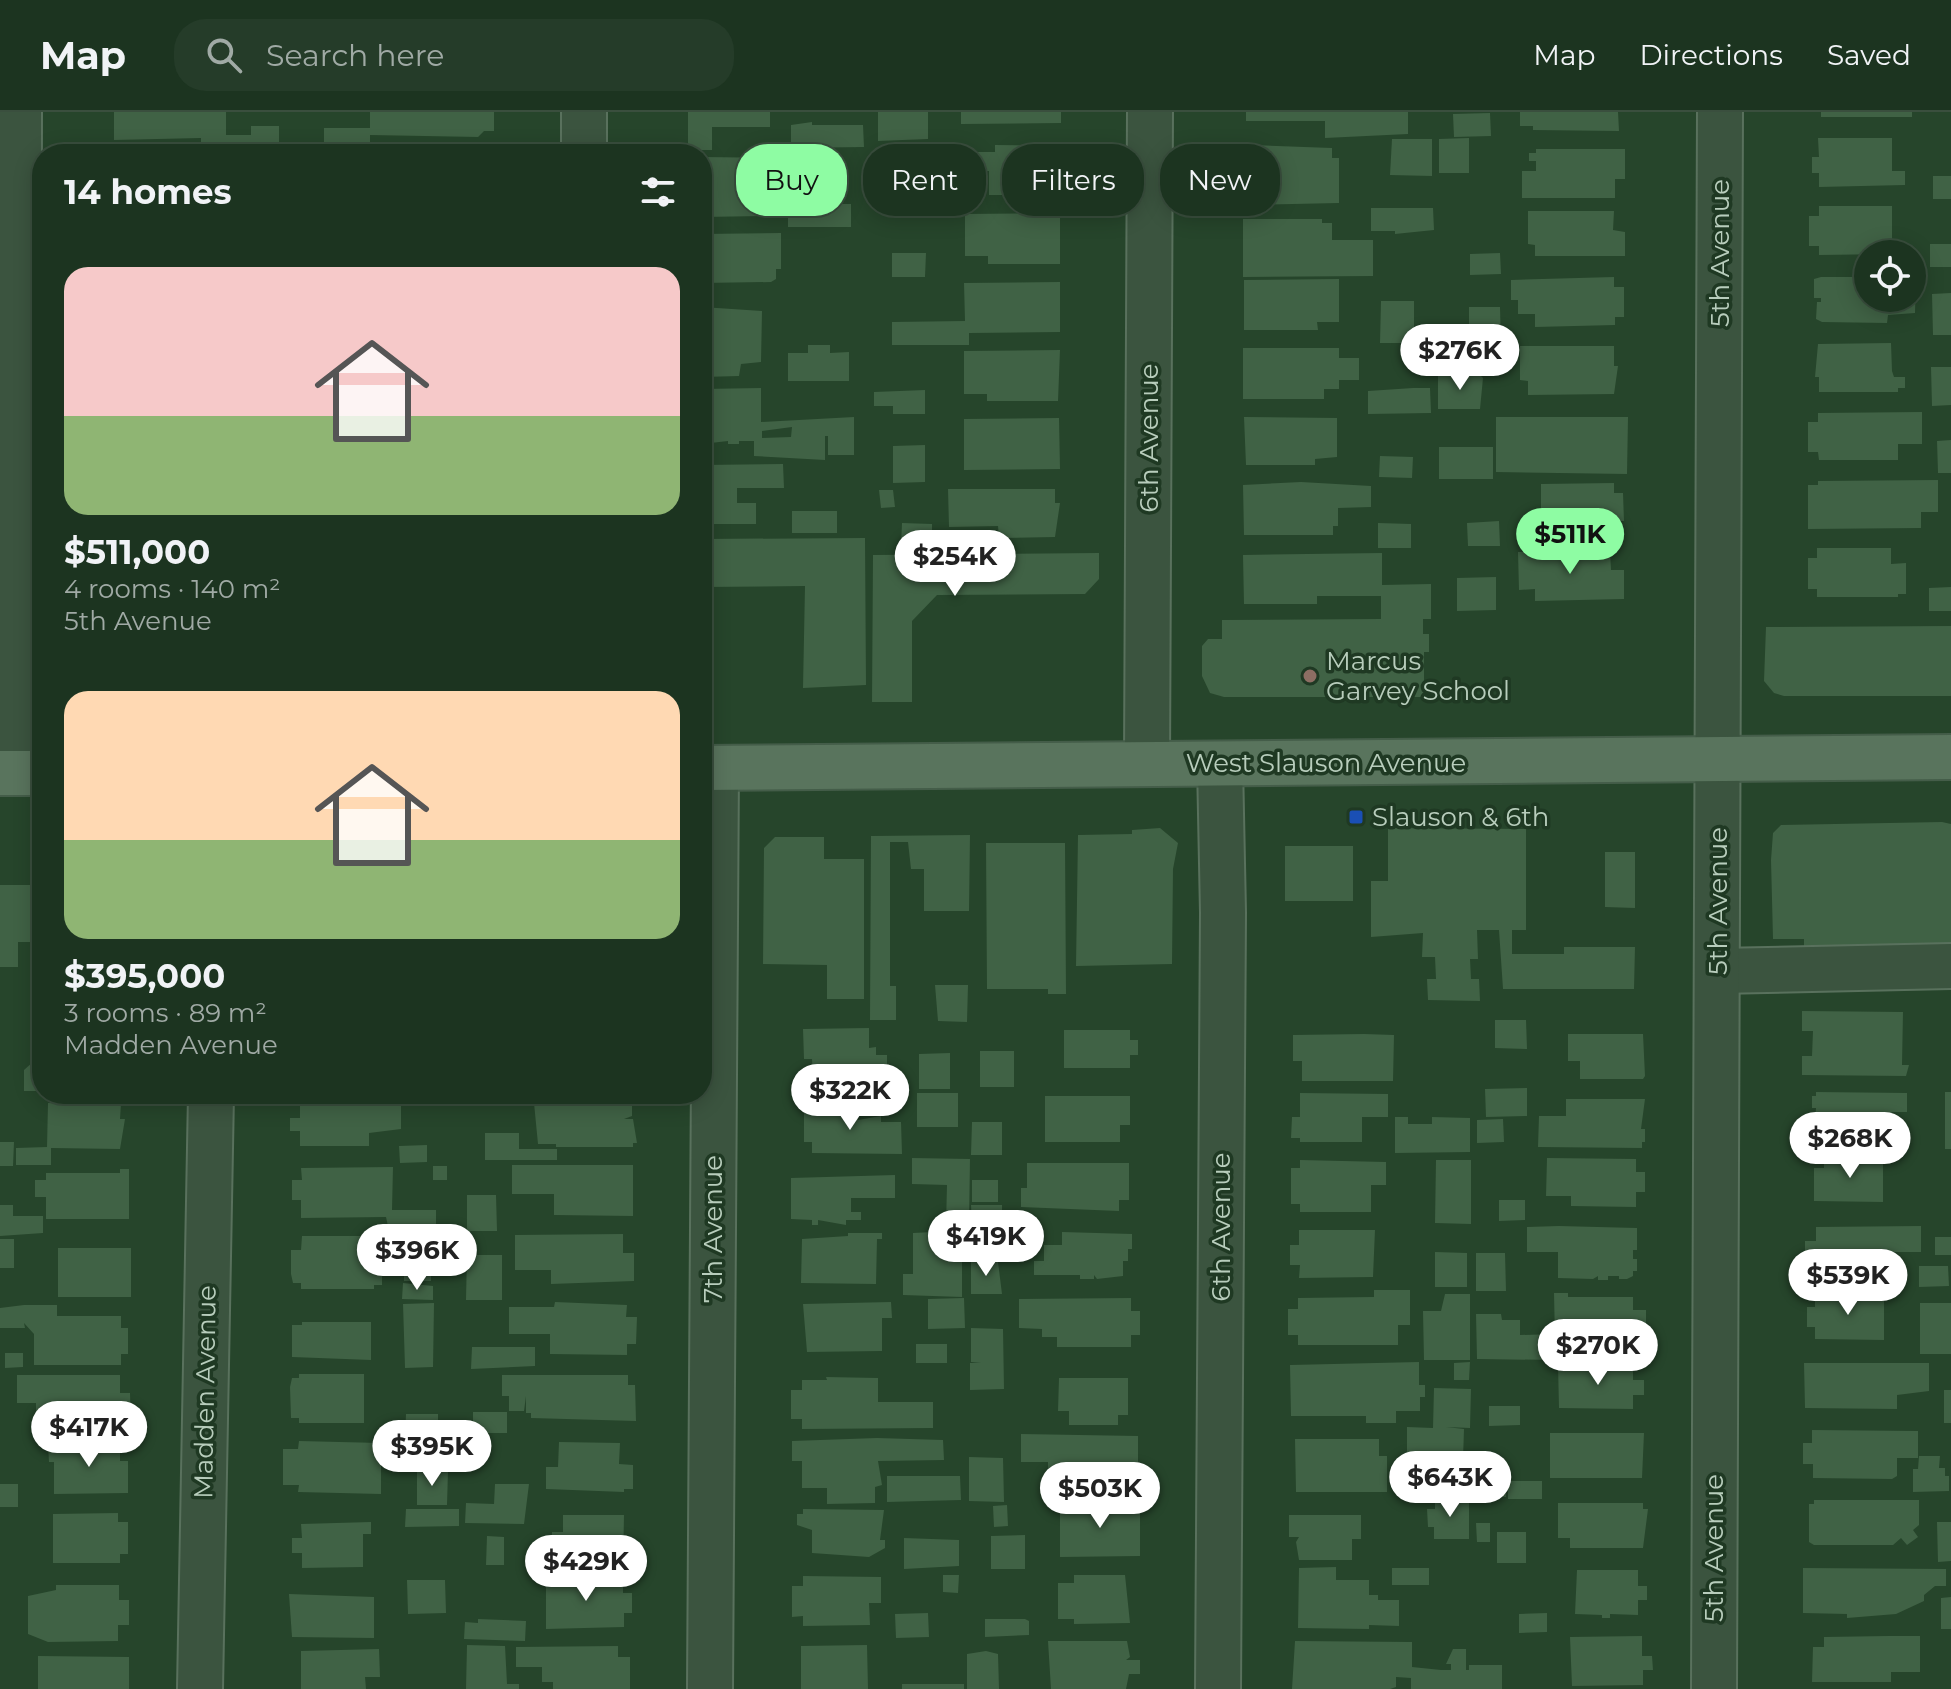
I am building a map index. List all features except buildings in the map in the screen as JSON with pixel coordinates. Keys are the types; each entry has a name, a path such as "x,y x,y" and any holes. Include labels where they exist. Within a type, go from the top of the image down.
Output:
{"main road":[{"name":"West Slauson Avenue","path":"712,768 1951,757"}],"street":[{"path":"19,112 20,773"},
{"path":"584,112 584,144"},
{"name":"6th Avenue","path":"1147,764 1150,112"},
{"name":"5th Avenue","path":"1714,1689 1720,112"},
{"name":"6th Avenue","path":"1218,1689 1223,929 1220,764"},
{"path":"1717,971 1951,966"},
{"name":"Madden Avenue","path":"200,1689 211,1104"},
{"name":"7th Avenue","path":"709,1104 710,1689"}],"place":[{"name":"Marcus Garvey School","path":"1310,676"},
{"name":"Slauson & 6th","path":"1356,817"}]}
